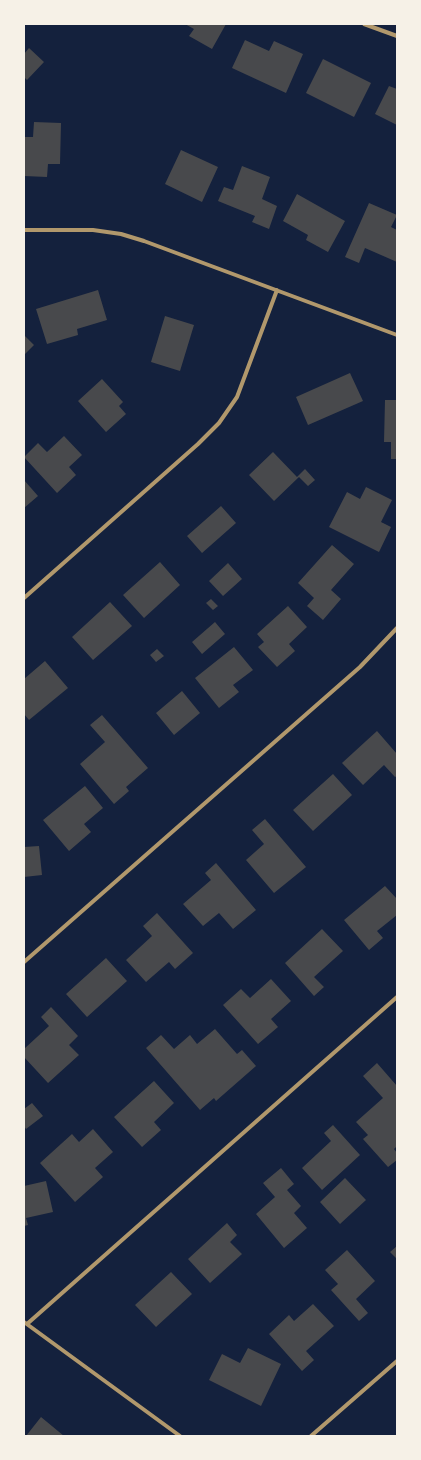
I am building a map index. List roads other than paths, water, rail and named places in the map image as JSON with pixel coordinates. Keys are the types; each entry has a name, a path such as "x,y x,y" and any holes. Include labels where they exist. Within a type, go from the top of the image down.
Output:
{"street":[{"path":"364,24 397,36"},
{"path":"24,230 94,230 121,234 144,240 397,335"},
{"path":"24,234 29,230"},
{"path":"24,598 220,423 237,397 277,290"},
{"path":"24,962 360,667 397,628"},
{"path":"180,1436 25,1323 397,997"},
{"path":"311,1436 397,1361"}]}
